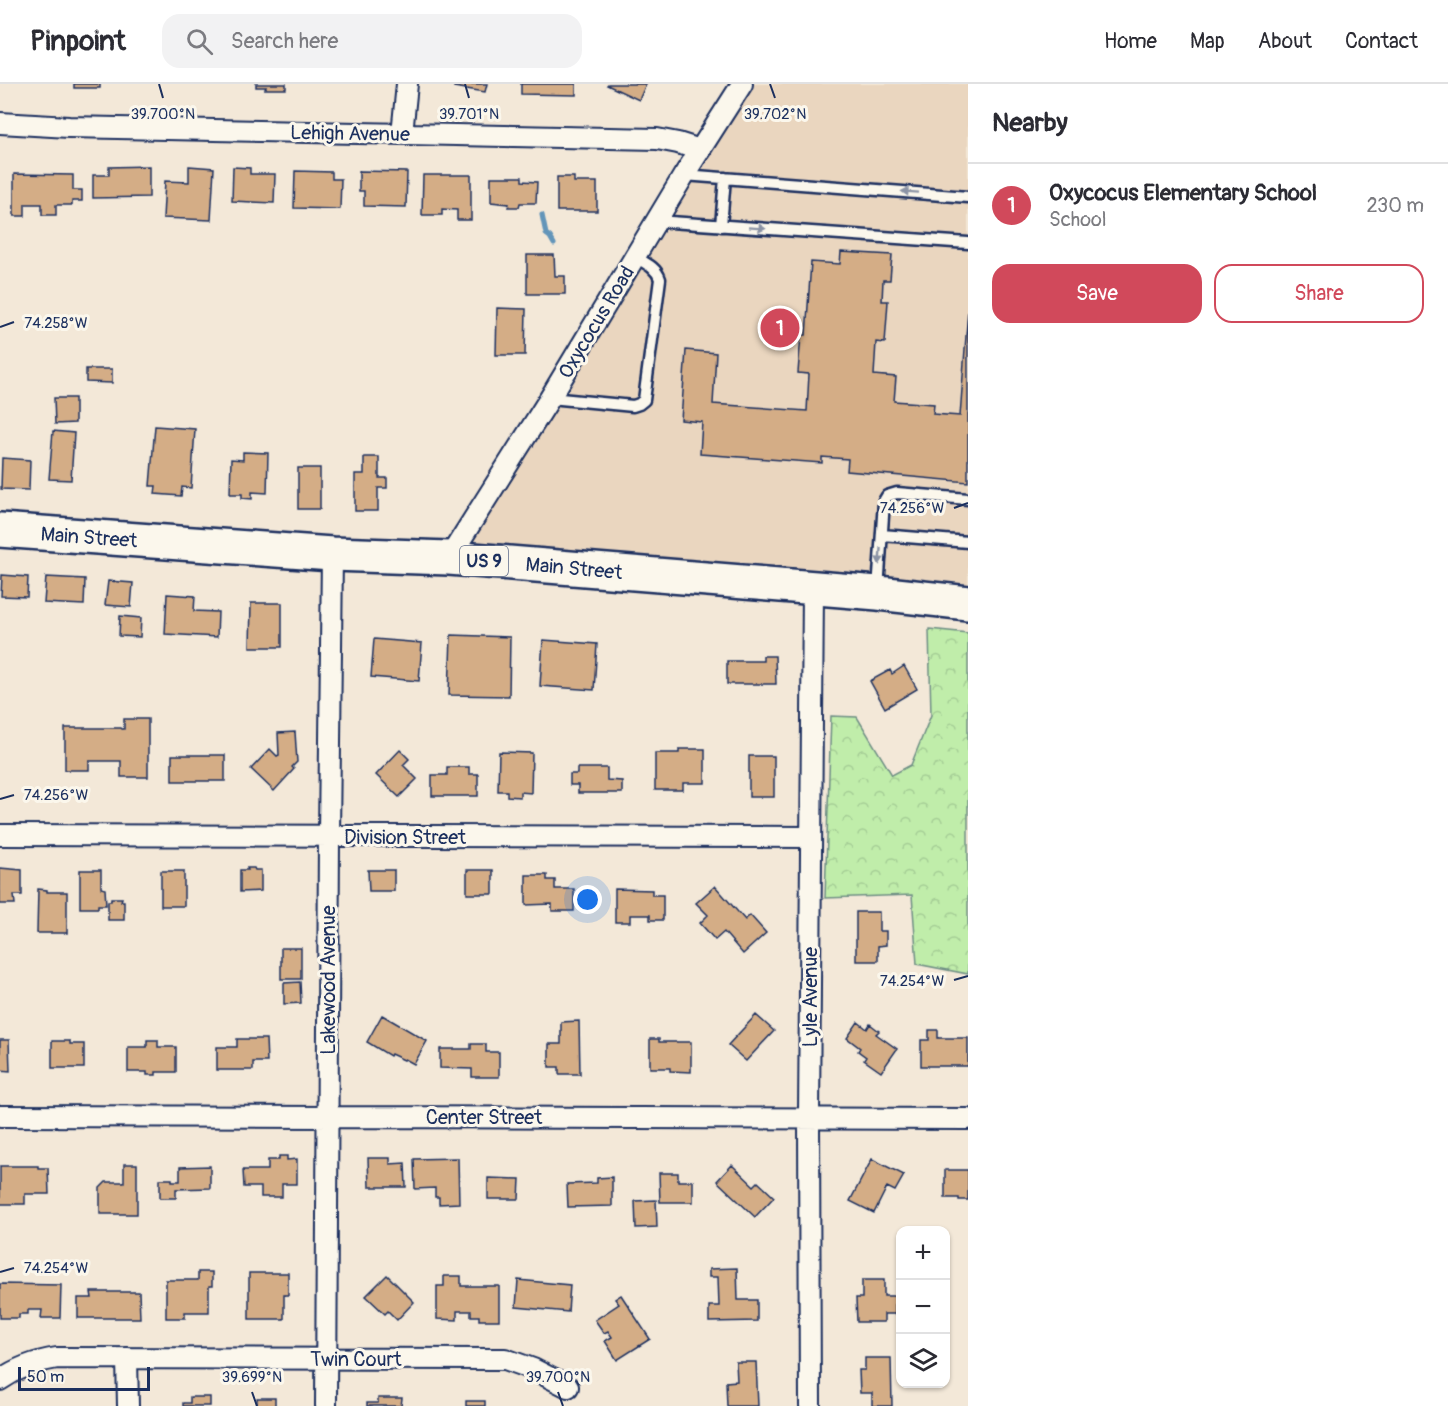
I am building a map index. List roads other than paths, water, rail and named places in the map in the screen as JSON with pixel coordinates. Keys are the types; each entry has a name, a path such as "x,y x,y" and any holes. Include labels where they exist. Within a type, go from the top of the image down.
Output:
{"highway":[{"name":"Main Street","path":"0,530 332,554 449,558 878,593 968,603"}],"street":[{"path":"402,134 408,84"},
{"name":"Oxycocus Road","path":"449,558 742,84"},
{"name":"Lehigh Avenue","path":"0,123 69,127 657,139 700,150"},
{"name":"Lakewood Avenue","path":"326,1406 332,554"},
{"name":"Lyle Avenue","path":"810,1406 809,1118 813,588"},
{"name":"Division Street","path":"0,835 811,837"},
{"name":"Center Street","path":"0,1116 968,1119"},
{"name":"Twin Court","path":"0,1380 25,1366 57,1358 505,1359 533,1368 568,1387"},
{"path":"127,1358 128,1406"}],"lane":[{"path":"684,175 968,197"},
{"path":"721,226 725,178"},
{"path":"656,221 968,243"},
{"path":"550,398 633,406 644,400 660,279 654,268 635,257"},
{"path":"878,593 884,501 887,496 897,493 968,499"},
{"path":"882,535 968,542"}],"waterway":[{"path":"542,215 546,234 554,244"}],"place":[{"name":"Oxycocus Elementary School","path":"780,328"}]}
